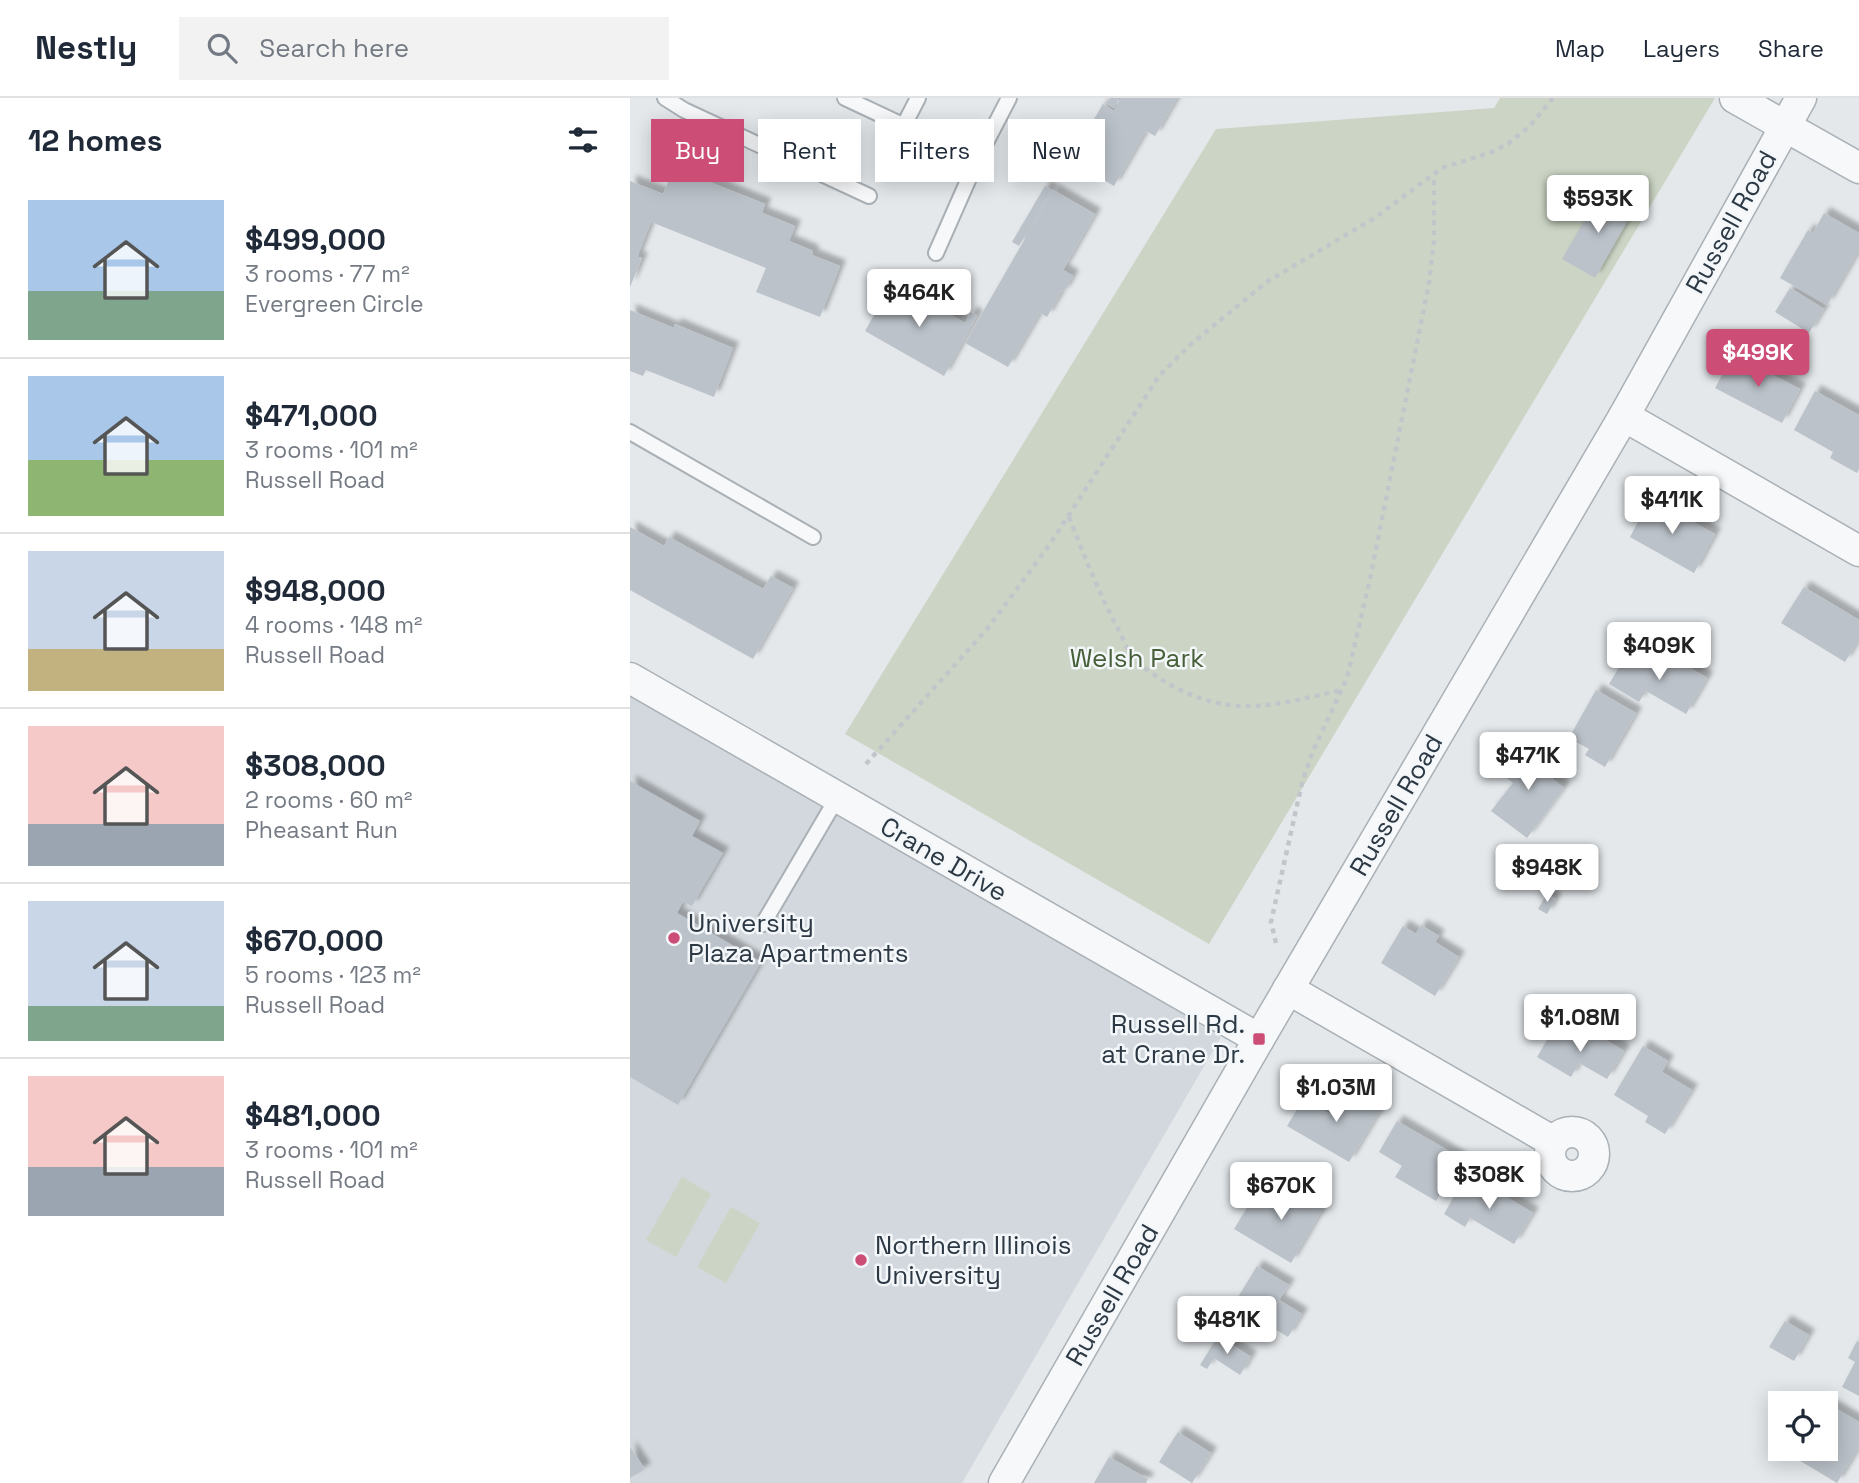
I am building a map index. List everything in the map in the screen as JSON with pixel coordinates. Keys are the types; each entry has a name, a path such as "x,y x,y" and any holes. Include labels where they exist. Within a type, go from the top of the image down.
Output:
{"street":[{"name":"Russell Road","path":"1735,98 1785,125"},
{"name":"Russell Road","path":"1004,1483 1288,989 1624,416 1801,98"},
{"path":"1785,125 1859,168"},
{"path":"1624,416 1859,551"},
{"name":"Crane Drive","path":"630,678 1259,1039"},
{"path":"1288,989 1552,1141"}],"lane":[{"path":"665,98 684,110 869,196"},
{"path":"845,98 891,119"},
{"path":"907,119 918,98"},
{"path":"994,127 1009,98"},
{"path":"936,253 967,182"},
{"path":"630,432 813,537"},
{"path":"763,924 837,798"}],"path":[{"path":"866,764 988,628 1023,583 1159,376 1190,345 1268,281 1373,219 1442,168 1492,152 1509,143 1530,127 1553,98"},
{"path":"1276,943 1271,922 1301,783 1342,690 1370,579 1429,283 1434,242 1434,175"},
{"path":"1068,516 1095,583 1133,657 1153,674 1195,698 1235,707 1262,706 1342,690"}],"shaded area":[{"name":"Northern Illinois University","path":"630,689 1221,1037 962,1483 630,1483"}],"green space":[{"name":"Welsh Park","path":"1500,98 1715,98 1209,944 845,734 1216,129 1494,108"},
{"path":"682,1177 711,1194 676,1257 646,1240"},
{"path":"731,1207 760,1223 726,1283 697,1267"}],"building":[{"path":"1110,98 1119,98 1114,108 1107,104"},
{"path":"1121,98 1177,98 1155,136 1146,131 1114,186 1105,181 1105,119 1094,119 1103,104 1114,111"},
{"path":"630,181 663,194 668,182 709,182 765,204 762,213 795,226 789,241 813,251 812,255 840,266 820,317 756,292 766,268 651,222 637,257 642,258 630,287"},
{"path":"1045,186 1052,190 1019,246 1012,242"},
{"path":"1053,190 1095,214 1063,270 1073,276 1064,292 1062,291 1047,317 1040,313 1008,367 965,343"},
{"path":"1601,192 1633,211 1595,278 1562,259"},
{"path":"1824,213 1859,233 1859,250 1827,305 1780,278 1808,230 1813,233"},
{"path":"893,282 965,323 971,312 977,316 944,376 865,331"},
{"path":"1790,288 1824,309 1809,333 1775,312"},
{"path":"630,310 674,328 675,324 733,348 714,397 646,370 643,376 630,371"},
{"path":"1733,355 1800,389 1782,423 1715,388"},
{"path":"1815,391 1859,415 1857,473 1830,458 1833,452 1794,430"},
{"path":"1650,499 1715,534 1694,573 1630,537"},
{"path":"630,527 664,546 669,537 763,589 771,576 793,588 753,659 630,590"},
{"path":"1804,587 1859,620 1859,639 1845,662 1781,623"},
{"path":"1628,653 1661,672 1670,656 1707,678 1686,714 1646,691 1639,702 1609,684"},
{"path":"1596,690 1636,713 1605,767 1585,755 1589,749 1569,738"},
{"path":"1525,745 1555,768 1549,776 1564,788 1527,838 1491,811 1513,783 1503,775"},
{"name":"University Plaza Apartments","path":"630,781 700,821 692,836 723,853 692,906 683,902 677,913 761,962 678,1105 630,1077"},
{"path":"1547,894 1556,899 1547,914 1538,909"},
{"path":"1421,925 1439,936 1435,942 1459,957 1435,996 1381,963 1403,926 1416,934"},
{"path":"1554,1028 1586,1047 1594,1033 1624,1051 1607,1079 1579,1063 1571,1077 1537,1057"},
{"path":"1643,1046 1668,1061 1662,1072 1692,1090 1665,1134 1645,1122 1648,1116 1614,1095"},
{"path":"1345,1088 1381,1109 1349,1162 1287,1126 1304,1098 1330,1114"},
{"path":"1397,1121 1461,1158 1436,1201 1395,1177 1402,1166 1379,1152"},
{"path":"1480,1181 1533,1213 1514,1244 1470,1218 1465,1227 1444,1214 1460,1186 1473,1193"},
{"path":"1288,1183 1325,1205 1291,1263 1234,1229 1253,1198 1272,1209"},
{"path":"1257,1266 1289,1285 1279,1300 1302,1314 1288,1337 1234,1304"},
{"path":"1785,1321 1809,1335 1794,1361 1769,1347"},
{"path":"1218,1336 1251,1357 1240,1375 1214,1358 1207,1369 1200,1365"},
{"path":"1857,1341 1859,1396 1842,1387 1855,1362 1848,1358"},
{"path":"1838,1410 1859,1422 1859,1447 1837,1483 1800,1461 1838,1461"},
{"path":"1178,1432 1211,1453 1192,1483 1159,1462"},
{"path":"630,1447 645,1469 630,1478"},
{"path":"1109,1457 1148,1479 1146,1483 1094,1483"}],"place":[{"name":"University Plaza Apartments","path":"674,938"},
{"name":"Russell Rd. at Crane Dr.","path":"1259,1039"},
{"name":"Northern Illinois University","path":"861,1260"}]}
